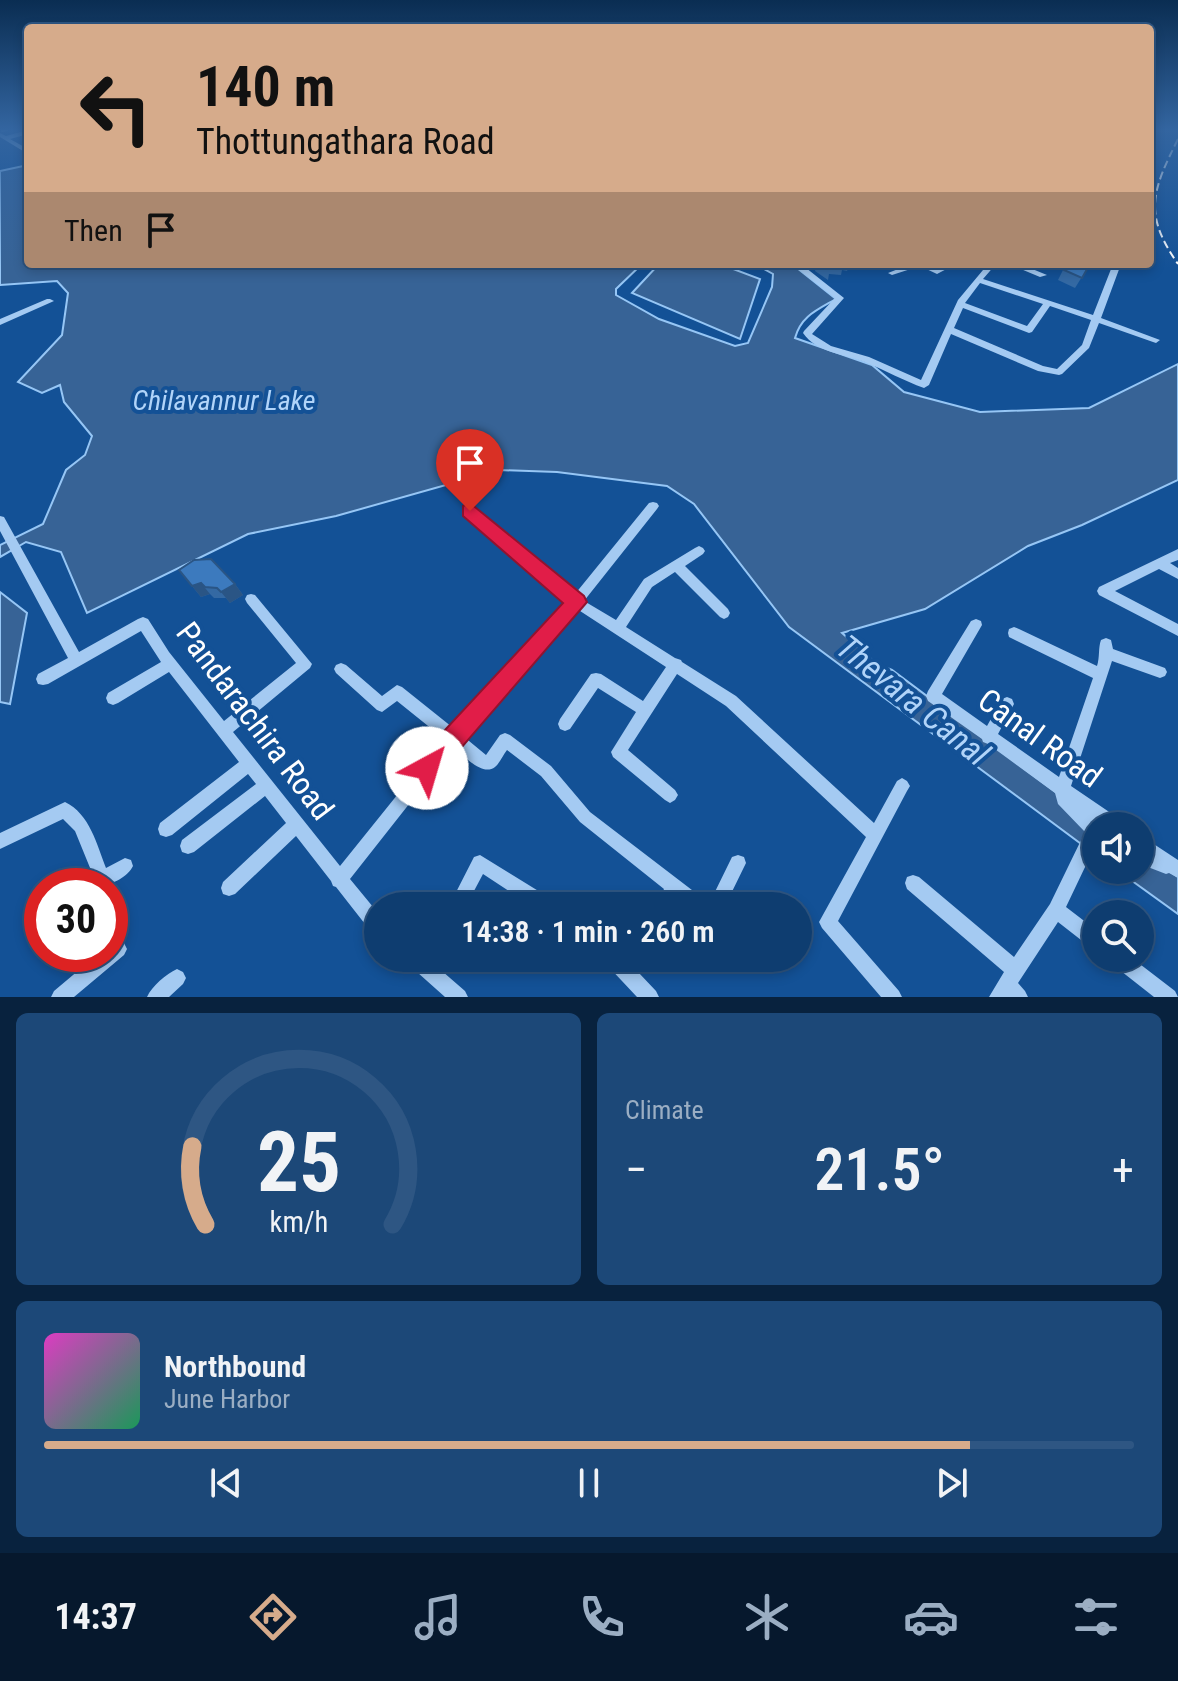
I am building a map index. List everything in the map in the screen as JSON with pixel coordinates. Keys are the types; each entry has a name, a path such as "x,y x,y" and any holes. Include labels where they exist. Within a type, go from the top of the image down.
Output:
{"street":[{"path":"801,268 840,298 807,333 809,336 817,343 866,359 924,385 960,304 988,268"},
{"path":"892,273 908,268"},
{"path":"925,268 932,274 944,268"},
{"path":"1024,268 1043,275"},
{"path":"948,329 1041,369 1059,372 1086,346 1115,268"},
{"path":"978,280 1156,340"},
{"path":"0,310 4,321 50,301"},
{"path":"960,304 1029,330 1048,303"},
{"path":"339,880 451,739 576,602 653,506"},
{"path":"470,511 576,602 731,701 876,835"},
{"path":"0,520 76,660 43,679"},
{"path":"617,629 648,583 699,551"},
{"path":"1178,554 1103,591 1178,630"},
{"path":"1161,564 1178,574"},
{"path":"676,565 724,613"},
{"path":"224,731 305,664 251,599"},
{"name":"Pandarachira Road","path":"76,660 143,623 170,664 364,910"},
{"name":"Canal Road","path":"976,625 933,696 1096,812"},
{"path":"1014,633 1101,675"},
{"path":"1082,814 1063,799 1063,788 1101,675 1106,649 1160,672"},
{"path":"113,698 170,664"},
{"path":"670,795 618,752 676,664"},
{"path":"341,669 382,705 397,692 451,739 485,763 490,762 505,740 546,771 585,817 681,892"},
{"path":"565,724 596,679 646,711"},
{"path":"988,737 1007,704"},
{"path":"166,829 248,764"},
{"path":"188,846 265,786"},
{"path":"893,997 828,922 902,786"},
{"path":"0,841 65,810 81,826 103,879 125,866"},
{"path":"229,888 296,825"},
{"path":"1154,853 1178,870"},
{"path":"913,883 1010,987 1056,910 1082,858"},
{"path":"1154,861 1178,870"},
{"path":"464,892 480,863 525,892"},
{"path":"723,892 738,863"},
{"path":"671,892 674,887"},
{"path":"1056,910 1082,930"},
{"path":"60,997 90,972"},
{"path":"433,972 459,997"},
{"path":"637,972 650,997"},
{"path":"1136,972 1169,997"},
{"path":"156,997 177,978"}],"water":[{"name":"Chilavannur Lake","path":"0,177 24,177 24,268 638,268 616,289 616,295 659,319 735,346 748,343 772,287 773,274 762,268 797,268 836,299 806,319 795,338 872,365 904,392 980,412 1089,408 1178,364 1178,480 1082,525 1028,546 925,609 842,633 877,664 892,670 1082,812 1082,845 789,627 694,504 667,486 557,472 499,470 336,516 248,534 87,613 61,552 26,542 0,557 0,545 43,524 66,470 85,455 92,436 64,402 60,385 42,393 18,382 62,335 68,293 57,281 0,285"},
{"path":"655,268 731,268 760,279 740,339 632,293"},
{"path":"0,592 27,613 10,704 0,702"},
{"path":"1154,861 1178,877 1178,914 1136,884 1154,884"}],"building":[{"path":"1065,268 1088,268 1082,278"},
{"path":"211,559 235,584 221,592 201,583 192,586 179,570 194,560"}],"railway":[{"path":"1161,177 1155,202 1156,216 1160,231 1178,264"}],"route":[{"path":"427,768 576,602 470,511"}],"water label":[{"name":"Thevara Canal","path":"913,700"}]}
